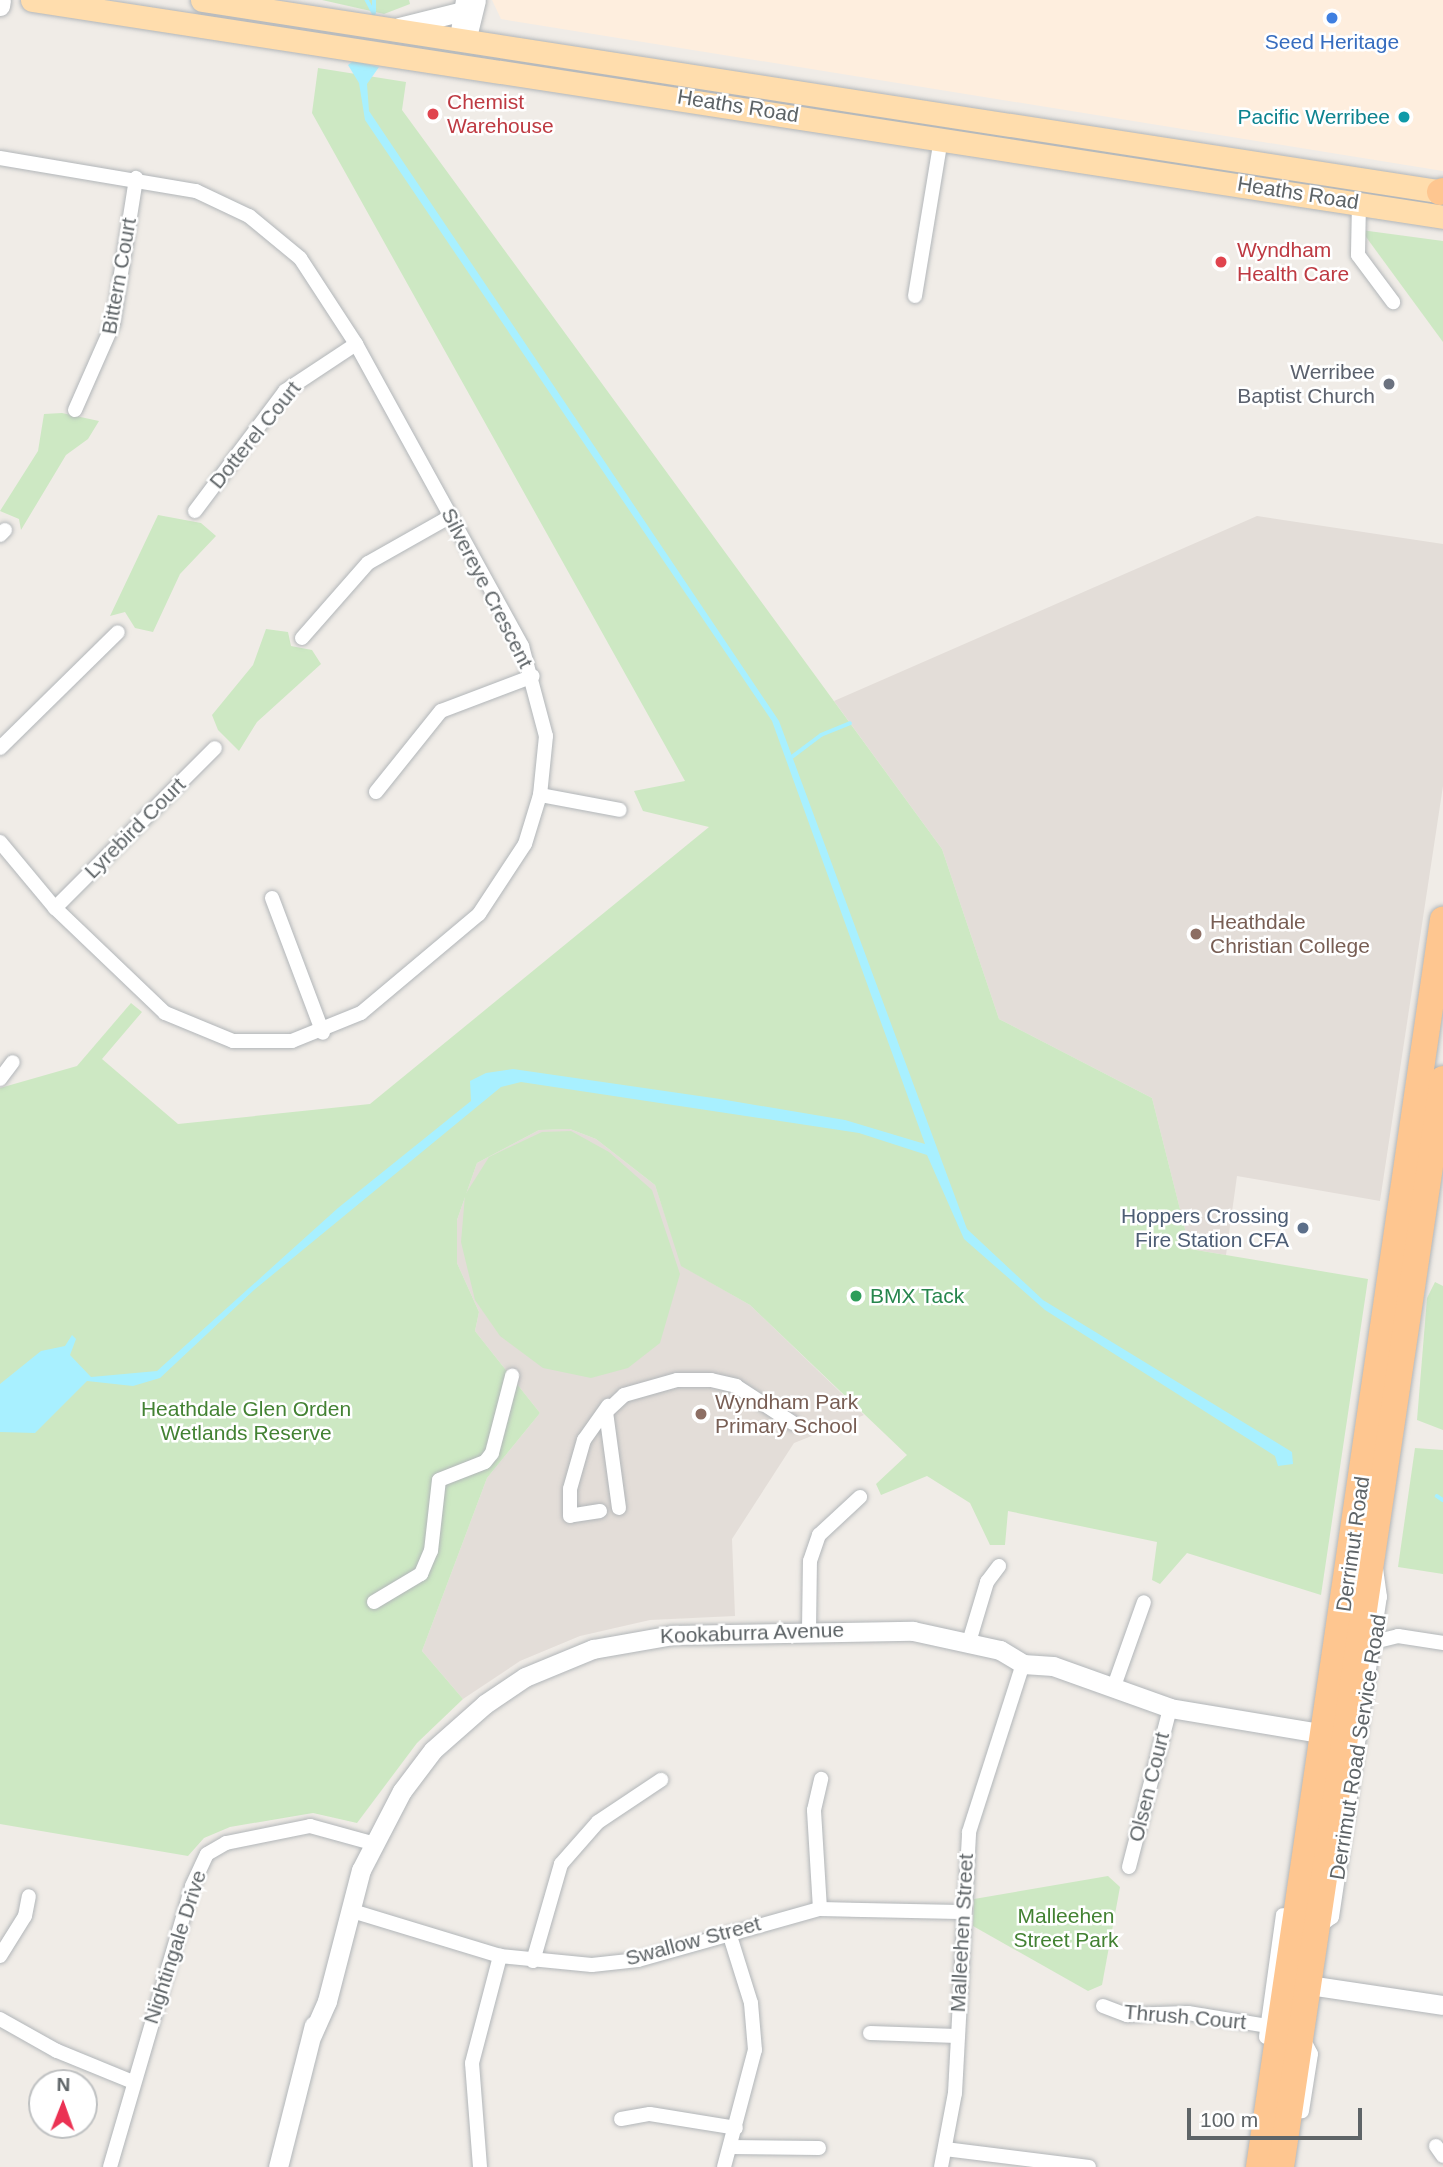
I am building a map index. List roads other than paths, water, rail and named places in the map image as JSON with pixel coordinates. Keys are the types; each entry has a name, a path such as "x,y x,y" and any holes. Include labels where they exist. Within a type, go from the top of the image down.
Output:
{"highway":[{"name":"Derrimut Road","path":"1263,2163 1301,2036 1298,1983 1316,1790 1335,1735 1373,1560 1442,927"},
{"name":"Derrimut Road","path":"1263,2163 1276,2051 1318,1927 1335,1735 1329,1701 1406,1256 1442,1092"},
{"path":"1276,2051 1289,2038 1301,2036"}],"main road":[{"name":"Heaths Road","path":"32,0 1359,202 1442,198"},
{"name":"Heaths Road","path":"202,0 1322,173 1442,198"},
{"path":"466,41 467,66"},
{"path":"624,90 628,64"},
{"path":"941,139 950,115"},
{"path":"1322,173 1351,186 1359,202"}],"street":[{"path":"0,6 1,0"},
{"path":"391,28 468,4 466,41"},
{"path":"915,296 941,139"},
{"name":"Silvereye Crescent","path":"0,158 136,178 211,196 268,229 313,273 356,344 451,516 533,676 546,736 540,795 509,878 479,914 390,991 323,1033 264,1043 184,1024 113,967 55,908 0,842"},
{"name":"Bittern Court","path":"75,410 113,324 136,178"},
{"path":"1359,202 1357,255 1393,302"},
{"name":"Dotterel Court","path":"195,510 285,391 356,344"},
{"path":"302,638 368,564 451,516"},
{"path":"0,748 118,632"},
{"path":"376,792 441,711 533,676"},
{"name":"Lyrebird Court","path":"55,908 215,748"},
{"path":"540,795 620,810"},
{"path":"272,898 323,1033"},
{"path":"0,1079 13,1062"},
{"path":"374,1602 422,1574 431,1551 439,1480 485,1462 492,1453 512,1376"},
{"path":"600,1511 570,1516 570,1489 584,1440 608,1406 635,1390 711,1380 736,1386 793,1423"},
{"path":"608,1406 619,1508"},
{"path":"809,1630 810,1561 819,1535 860,1497"},
{"name":"Derrimut Road Service Road","path":"1318,1927 1332,1917 1374,1642 1381,1588 1373,1560"},
{"path":"969,1642 987,1582 999,1566"},
{"path":"1113,1689 1144,1602"},
{"name":"Kookaburra Avenue","path":"278,2167 312,2035 319,1991 333,1962 372,1843 433,1750 525,1677 634,1638 809,1630 913,1631 969,1642 1023,1664 1053,1666 1170,1708 1335,1735"},
{"path":"1374,1642 1398,1636 1443,1643"},
{"name":"Malleehen Street","path":"941,2167 957,2036 960,1912 969,1832 1023,1664"},
{"name":"Olsen Court","path":"1129,1867 1170,1708"},
{"path":"820,1909 814,1810 821,1779"},
{"path":"533,1961 561,1864 598,1822 661,1780"},
{"name":"Derrimut Road Service Road","path":"1263,2163 1253,2118 1301,1803 1316,1790"},
{"name":"Nightingale Drive","path":"110,2167 134,2076 207,1854 226,1843 310,1826 372,1843"},
{"path":"0,1956 25,1916 29,1896"},
{"name":"Swallow Street","path":"349,1910 500,1956 533,1961 638,1960 820,1909 960,1912"},
{"path":"724,2167 753,2070 755,2032 729,1933"},
{"path":"480,2167 472,2063 500,1956"},
{"path":"1298,1983 1443,2005"},
{"name":"Thrush Court","path":"1103,2006 1127,2015 1198,2014 1267,2026"},
{"path":"0,2019 92,2063 134,2076"},
{"path":"870,2033 957,2036"},
{"path":"1294,2167 1311,2054 1301,2036"},
{"path":"621,2119 650,2114 736,2127"},
{"path":"730,2147 819,2148"},
{"path":"945,2150 1089,2167"}],"water":[{"path":"353,61 379,67 367,84 369,111 779,721 967,1229 1043,1300 1292,1452 1293,1464 1278,1466 1275,1456 1045,1310 964,1239 927,1155 859,1133 521,1082 501,1087 254,1290 160,1378 133,1386 87,1381 35,1433 0,1432 0,1384 41,1351 65,1346 72,1335 76,1339 70,1355 91,1377 157,1371 338,1208 471,1101 470,1081 486,1073 513,1069 720,1099 845,1120 925,1144 772,721 365,120 359,83 348,65"}],"waterway":[{"path":"367,0 374,13"},
{"path":"374,0 374,12"},
{"path":"792,757 821,735 850,723"},
{"path":"1437,1496 1443,1500"}],"place":[{"name":"Seed Heritage","path":"1332,18"},
{"name":"Chemist Warehouse","path":"433,114"},
{"name":"Pacific Werribee","path":"1404,117"},
{"name":"Wyndham Health Care","path":"1221,262"},
{"name":"Werribee Baptist Church","path":"1389,384"},
{"name":"Heathdale Christian College","path":"1196,934"},
{"name":"Hoppers Crossing Fire Station CFA","path":"1303,1228"},
{"name":"BMX Tack","path":"856,1296"},
{"name":"Wyndham Park Primary School","path":"701,1414"}],"park label":[{"name":"Heathdale Glen Orden Wetlands Reserve","path":"246,1421"},
{"name":"Malleehen Street Park","path":"1066,1928"}]}
